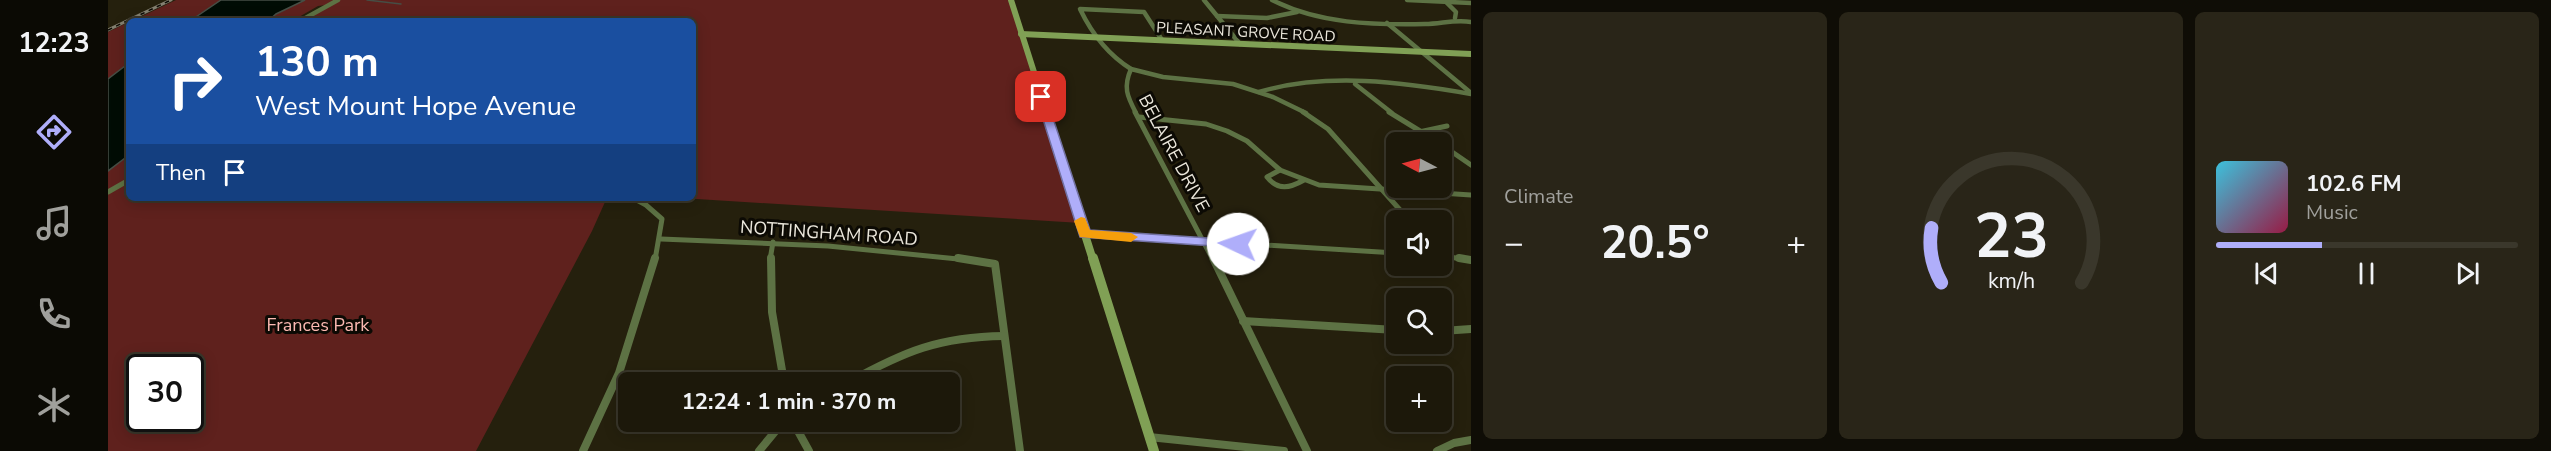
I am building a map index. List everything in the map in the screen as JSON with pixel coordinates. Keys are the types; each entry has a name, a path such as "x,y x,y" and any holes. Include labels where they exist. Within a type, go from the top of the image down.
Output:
{"street":[{"path":"305,18 338,0"},
{"path":"1011,0 1154,451"},
{"path":"1204,0 1240,44"},
{"path":"1272,0 1298,12 1337,20 1438,24 1455,18 1471,22"},
{"path":"1407,0 1471,3"},
{"path":"1444,1 1455,12 1455,18"},
{"path":"1162,40 1144,12 1080,9 1105,51 1131,69 1163,77 1233,84 1291,105 1322,123 1399,210"},
{"path":"1217,16 1267,18 1298,12"},
{"path":"1386,23 1471,94"},
{"name":"PLEASANT GROVE ROAD","path":"1021,34 1471,54"},
{"name":"BELAIRE DRIVE","path":"1131,69 1125,81 1126,95 1205,243 1307,451"},
{"path":"1259,92 1271,87 1296,84 1355,83 1433,87 1471,94"},
{"path":"1355,83 1379,105 1419,132 1447,126"},
{"path":"1139,117 1206,124 1227,131 1255,147 1280,170 1304,180 1339,188 1471,195"},
{"path":"1452,152 1471,165"},
{"path":"1280,170 1267,177 1277,186 1289,188 1304,180"},
{"path":"108,192 126,182"},
{"path":"583,451 600,420 629,351 661,239 662,219 639,201"},
{"path":"1085,234 1386,252"},
{"name":"NOTTINGHAM ROAD","path":"661,239 773,242 958,258 995,264 1004,336"},
{"path":"773,242 769,262 770,288 775,337 782,372"},
{"path":"1452,257 1471,260"},
{"path":"1243,321 1386,329"},
{"path":"1452,330 1471,328"},
{"path":"868,372 920,345 968,335 1004,336 1020,451"},
{"path":"759,451 775,432"},
{"path":"799,432 809,451"},
{"path":"1149,437 1284,451"},
{"path":"1437,451 1454,443 1471,440"}],"green space":[{"path":"176,0 221,0 194,18 138,18"},
{"path":"305,0 1011,0 1081,223 696,199 696,18 305,17 326,5 318,6 297,18 271,18"},
{"path":"126,23 126,65 108,79 108,32"},
{"name":"Frances Park","path":"126,157 126,201 605,202 476,451 108,451 108,171"}],"shaded area":[{"path":"221,0 305,0 271,18 194,18"},
{"path":"126,65 126,157 108,171 108,79"}],"waterway":[{"path":"367,0 401,4"}],"railway":[{"path":"133,18 171,0"},
{"path":"108,30 126,21"}],"slow traffic":[{"path":"1081,221 1085,234 1131,237"}],"route":[{"path":"1041,97 1085,234 1238,244"}]}
